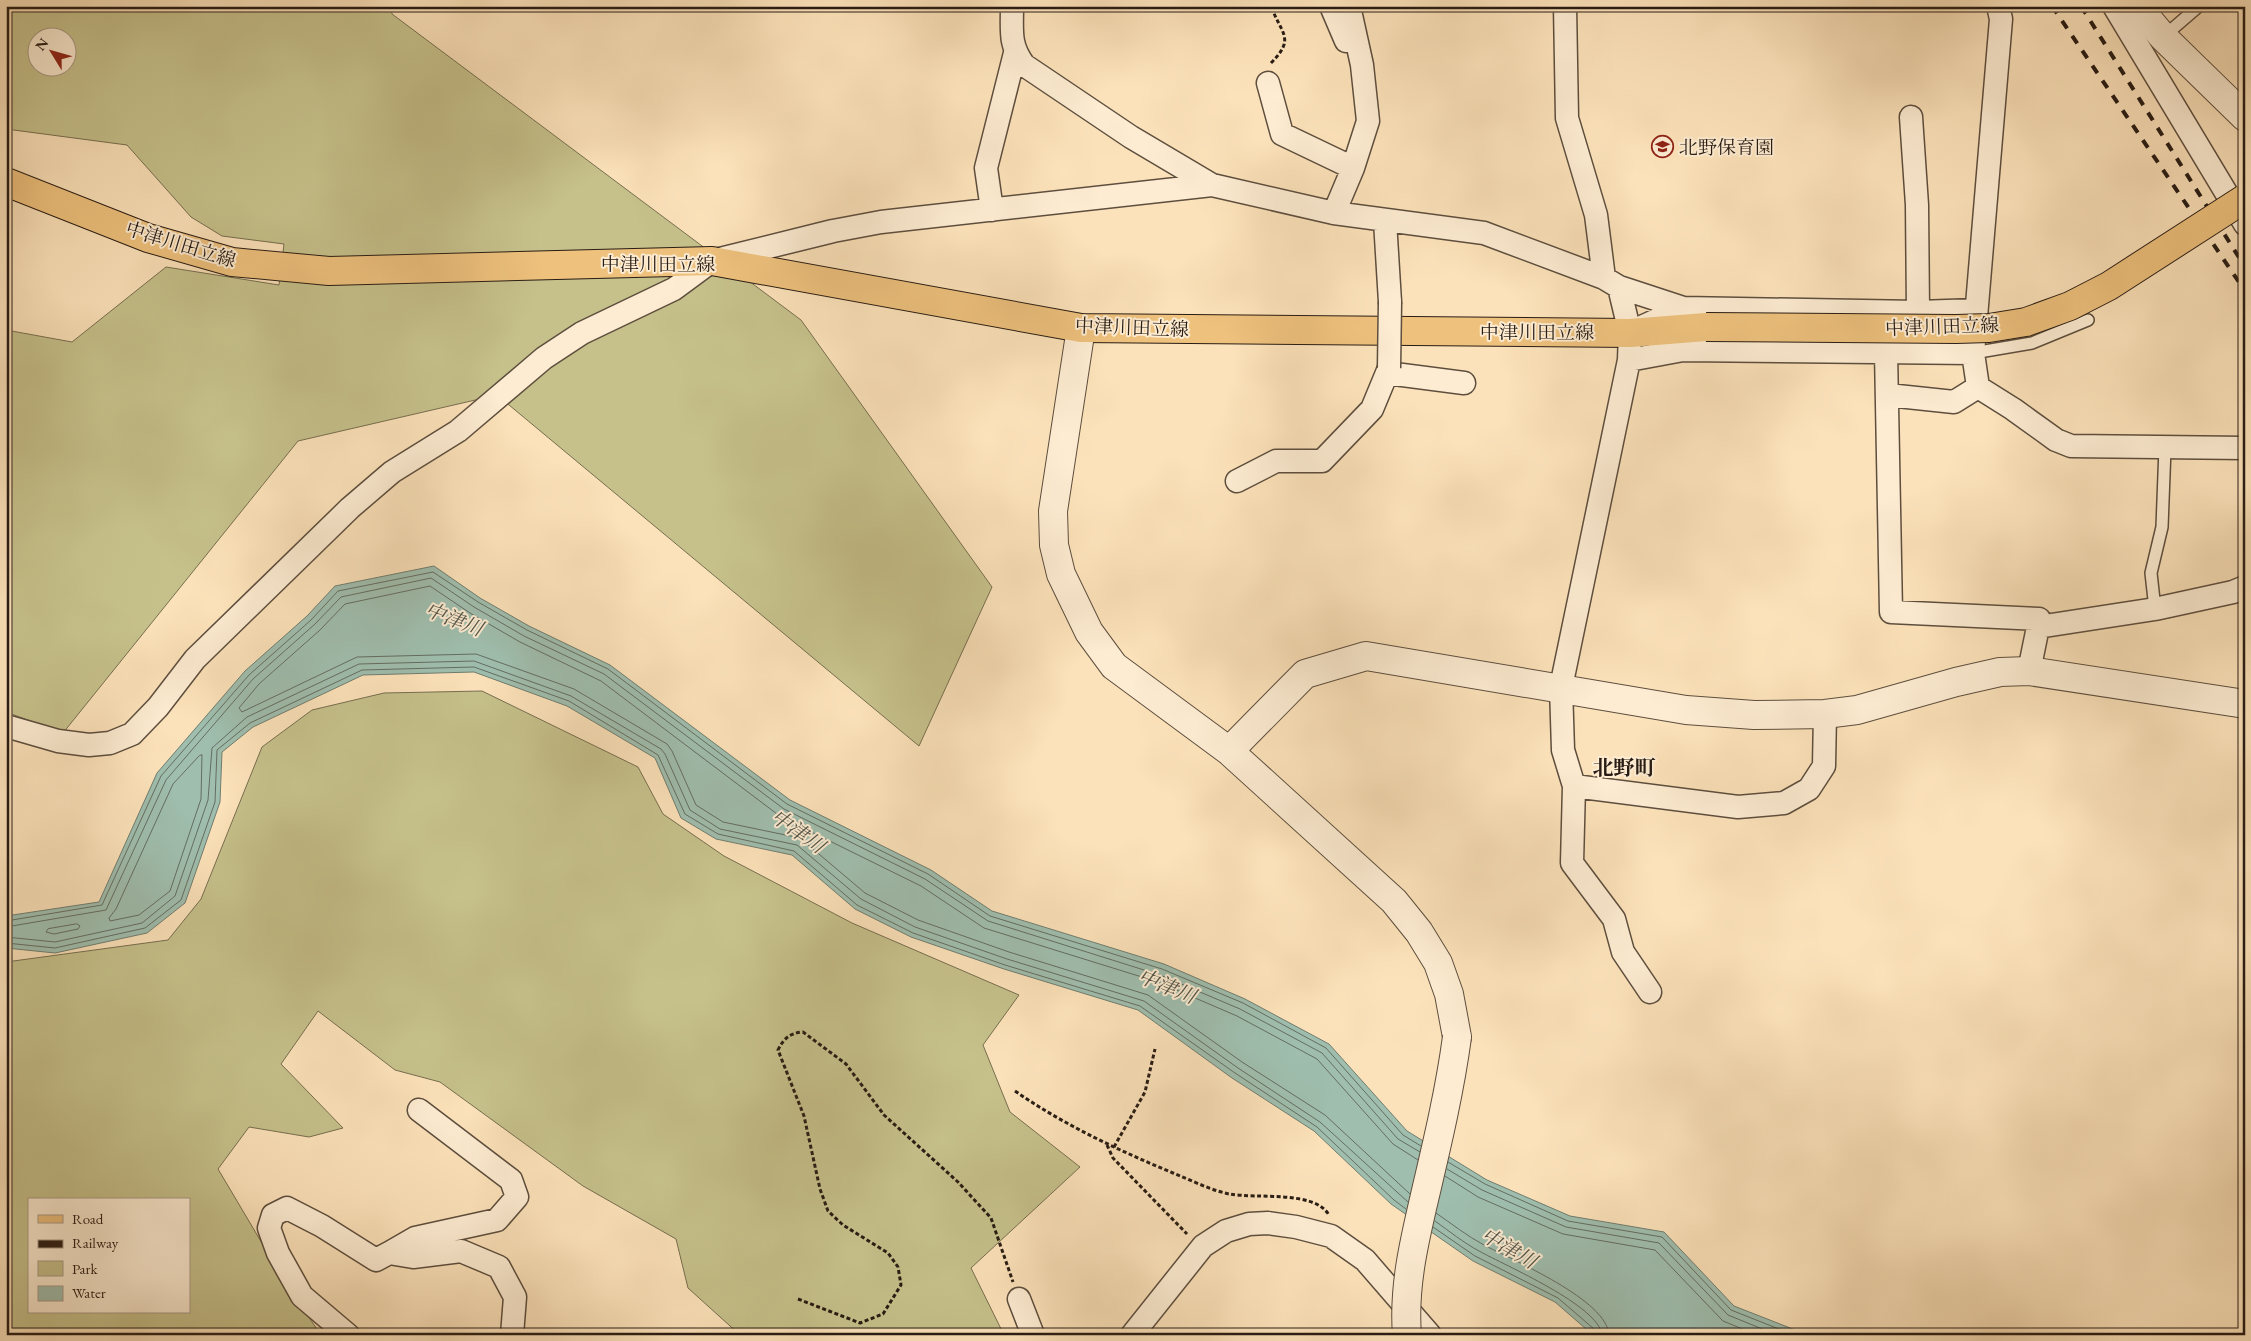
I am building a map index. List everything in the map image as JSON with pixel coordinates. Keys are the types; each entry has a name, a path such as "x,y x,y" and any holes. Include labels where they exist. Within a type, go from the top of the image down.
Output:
{"main road":[{"name":"中津川田立線","path":"6,182 148,238 232,262 329,271 712,261 1081,328 1630,333 1706,327 1989,328 2026,322 2070,306 2109,286 2245,199"}],"street":[{"path":"1012,6 1011,40 1015,53 1024,65 1122,132 1212,185 1334,213 1484,233 1611,283 1683,308 1918,312 1976,310"},
{"path":"1331,6 1351,53 1362,64"},
{"path":"1334,213 1353,168 1368,120 1362,64 1349,6"},
{"path":"1566,6 1567,118 1596,215 1611,283 1630,333 1629,360 1561,688 1563,750 1574,786 1572,863 1614,919 1623,952 1650,992"},
{"path":"1998,6 2001,19 1973,353 1978,387 2056,440 2071,446 2245,448"},
{"path":"2114,6 2245,224"},
{"path":"2137,6 2163,37 2245,117"},
{"path":"992,210 986,168 1015,53"},
{"path":"1268,83 1282,134 1353,168"},
{"path":"1911,117 1917,205 1918,312"},
{"path":"6,726 58,741 89,745 110,744 132,734 158,708 201,653 350,508 392,472 458,431 544,358 582,333 674,289 712,261 833,231 881,222 1212,185"},
{"path":"1237,481 1276,461 1322,461 1372,409 1388,370 1390,302 1385,221"},
{"path":"1630,333 1683,308"},
{"path":"1081,328 1053,511 1054,545 1061,574 1089,632 1114,666 1229,751 1394,901 1420,932 1438,963 1449,994 1457,1037 1451,1085 1408,1280 1407,1335"},
{"path":"1629,360 1683,350 1973,353"},
{"path":"1886,352 1891,612 2038,619 2029,671"},
{"path":"1388,370 1464,383"},
{"path":"1888,395 1954,402 1978,387"},
{"path":"2038,627 2155,610 2233,592 2245,587"},
{"path":"1229,751 1305,674 1366,656 1686,710 1754,715 1825,714 1857,710 1991,674 2029,671 2245,704"},
{"path":"1574,786 1738,807 1784,803 1809,790 1824,766 1825,714"},
{"path":"348,1335 302,1296 278,1253 269,1228 272,1215 287,1208 322,1226 376,1260 415,1238 497,1220 517,1197 511,1180 419,1110"},
{"path":"1132,1335 1199,1250 1226,1231 1249,1224 1268,1223 1296,1227 1327,1235 1365,1260 1430,1335"},
{"path":"389,1253 413,1257 461,1251 499,1267 515,1297 512,1335"},
{"path":"1019,1299 1033,1335"}],"lane":[{"path":"2163,37 2199,6"},
{"path":"1973,353 2032,343 2088,320"},
{"path":"2155,610 2151,573 2162,527 2165,448"}],"path":[{"path":"1268,83 1267,75 1270,64 1285,50 1286,40 1271,6"},
{"path":"798,1299 860,1323 883,1314 901,1285 898,1267 888,1253 843,1225 828,1211 820,1189 804,1116 778,1050 782,1041 793,1033 803,1032 846,1064 884,1116 958,1182 991,1218 1019,1299"},
{"path":"1114,1148 1144,1092 1155,1049"},
{"path":"1015,1091 1070,1126 1114,1148 1227,1194 1248,1197 1300,1199 1318,1203 1330,1216 1327,1235"},
{"path":"1107,1144 1113,1158 1187,1234 1199,1250"}],"green space":[{"path":"6,6 391,6 392,14 801,320 992,587 919,746 497,395 298,441 63,733 6,712 6,330 72,342 166,267 279,285 284,244 222,236 191,217 127,145 6,129"},
{"path":"482,691 638,767 663,814 724,856 852,923 1019,995 983,1045 1010,1112 1080,1167 971,1268 1004,1335 740,1335 688,1288 676,1239 583,1186 440,1082 395,1070 318,1011 281,1064 343,1128 309,1137 249,1127 218,1169 288,1287 321,1335 6,1335 6,962 168,940 201,899 262,747 312,710 384,693"}],"water":[{"name":"中津川","path":"434,566 480,598 529,626 610,665 790,800 931,870 992,911 1164,964 1245,999 1329,1044 1407,1131 1487,1180 1570,1216 1664,1232 1734,1306 1808,1335 1593,1335 1555,1302 1473,1261 1391,1204 1314,1131 1232,1078 1138,1010 1004,969 911,937 855,909 792,855 716,839 681,818 655,758 567,706 474,672 363,675 253,727 222,752 220,802 185,903 147,933 55,953 6,948 6,916 99,902 157,773 245,671 307,616 335,586"}],"building":[{"path":"2245,962 2245,1102 2243,1099 2242,963"}],"railway":[{"path":"2052,6 2245,291"},
{"path":"2081,6 2245,267"}],"place":[{"name":"北野保育園","path":"1663,147"}],"district":[{"name":"北野町","path":"1624,768"}]}
